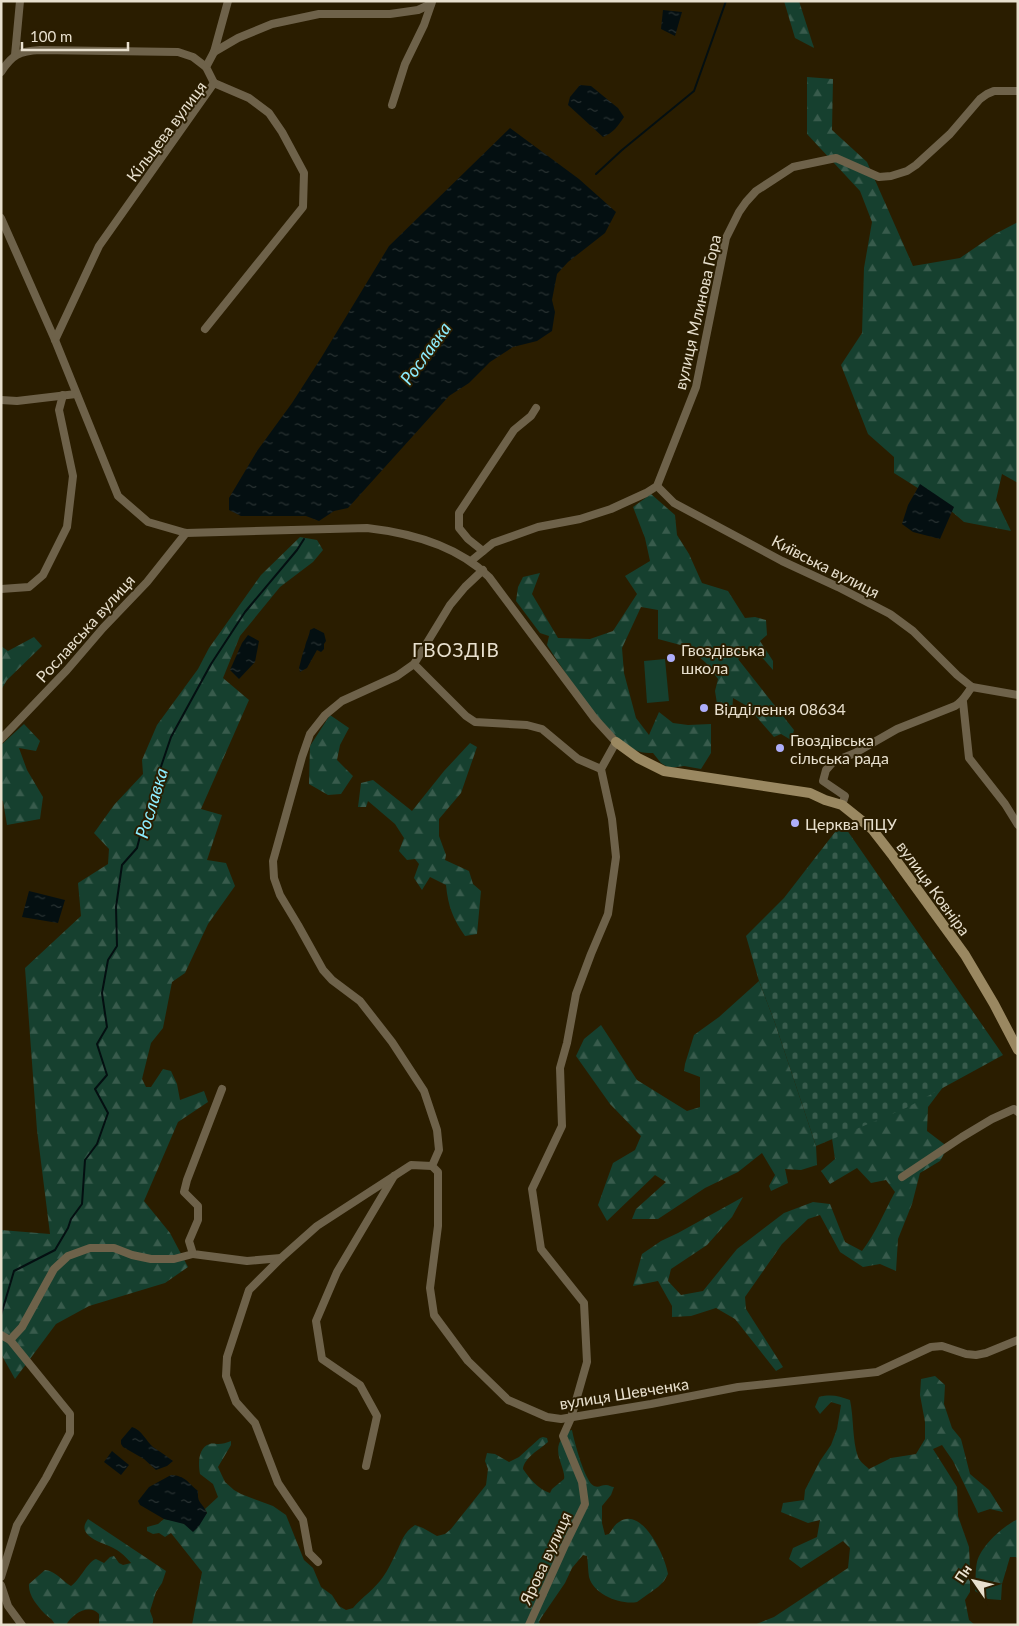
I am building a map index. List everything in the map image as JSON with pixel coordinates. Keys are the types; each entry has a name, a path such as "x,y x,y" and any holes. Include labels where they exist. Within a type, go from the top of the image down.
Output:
{"street":[{"path":"15,55 20,1"},
{"path":"206,67 214,52 228,1"},
{"path":"214,52 238,38 272,24 319,14 390,14 418,10 432,3"},
{"path":"392,105 405,64 424,25 432,3"},
{"path":"1,72 15,55 26,51 178,52 193,57 206,67 214,84"},
{"name":"Кільцева вулиця","path":"54,340 100,246 214,84 249,98 269,113 282,132 304,173 303,206 205,329"},
{"name":"вулиця Млинова Гора","path":"657,486 696,387 726,238 746,202 756,192 793,167 836,158 879,176 891,176 907,171 950,134 980,99 994,91 1018,91"},
{"path":"1,218 54,340 118,496 148,522 186,533 367,528 384,530 436,543 455,551 483,570 489,577 595,719 616,742 600,768 578,759 542,729 527,724 475,722 466,716 414,664"},
{"path":"1,400 17,401 63,394 76,394"},
{"path":"1,589 29,587 43,575 67,527 72,476 59,410 63,394"},
{"path":"483,551 468,539 459,528 459,513 514,430 531,416 536,408"},
{"path":"471,561 493,543 538,527 580,519 611,509 657,486"},
{"name":"Київська вулиця","path":"657,486 674,503 782,561 890,614 912,631 972,687"},
{"name":"Рославська вулиця","path":"1,738 147,582 186,533"},
{"name":"вулиця Шевченка","path":"483,570 450,605 414,664 397,676 342,701 325,715 310,734 273,862 274,878 280,895 323,970 332,980 360,1001 392,1042 424,1092 437,1130 439,1150 432,1166 438,1172 438,1226 430,1288 434,1315 468,1361 508,1400 547,1418 570,1418 738,1387 877,1372 931,1347 942,1346 966,1354 976,1355 1018,1340"},
{"path":"1018,695 972,687 963,702 969,758 1005,804 1018,825"},
{"path":"842,805 845,796 823,781 826,770 833,762 855,753 896,729 935,715 963,702"},
{"name":"вулиця Ковніра","path":"616,742 638,758 664,771 810,793 842,805 872,829 919,890 964,955 994,1004 1018,1050"},
{"name":"Ярова вулиця","path":"530,1625 585,1504 582,1482 563,1436 587,1362 584,1303 541,1249 532,1189 562,1126 560,1068 567,1043 576,994 608,914 616,857 612,819 600,768"},
{"path":"193,1254 189,1241 198,1220 198,1206 184,1192 222,1089"},
{"path":"902,1176 992,1119 1014,1109 1018,1112"},
{"path":"318,1562 309,1553 303,1520 278,1483 255,1423 236,1402 226,1376 227,1357 249,1290 281,1258 317,1226 411,1165 432,1166"},
{"path":"366,1466 377,1416 360,1385 322,1359 316,1320 337,1272 395,1175"},
{"path":"10,1340 22,1327 54,1269 68,1256 90,1248 114,1248 132,1255 151,1259 174,1259 193,1254 247,1262 281,1258"},
{"path":"1,1335 10,1340 70,1414 70,1433 46,1478 17,1525 1,1577"},
{"path":"1,1585 8,1606 22,1625"}],"green space":[{"path":"784,1 799,1 814,48 795,38"},
{"path":"807,77 833,79 832,130 867,162 913,266 960,258 995,234 1018,222 1018,483 1002,474 996,500 1011,531 964,522 943,504 894,473 894,457 868,434 841,365 862,333 864,268 872,222 860,191 807,134"},
{"path":"651,494 675,515 677,535 689,554 702,583 728,591 745,618 755,617 766,620 767,635 760,641 773,661 773,670 753,647 738,659 794,730 791,740 781,734 774,737 747,706 733,698 732,713 718,710 715,691 718,679 706,663 688,647 658,639 658,610 641,607 622,648 624,673 636,718 649,735 659,712 673,723 688,725 711,724 711,753 701,769 684,766 669,768 661,763 653,753 640,752 626,745 601,721 547,645 549,636 540,633 516,601 518,587 523,577 540,573 532,594 558,638 590,639 613,631 637,594 625,576 650,561 645,538 633,507"},
{"path":"300,537 317,540 323,550 313,562 280,587 240,636 223,678 249,700 201,809 222,815 207,860 226,863 235,886 208,924 185,973 172,982 163,1028 151,1043 142,1079 146,1087 151,1087 163,1069 171,1071 177,1084 180,1100 204,1091 208,1102 178,1122 144,1201 170,1233 188,1267 165,1283 89,1306 56,1324 15,1379 1,1354 1,1230 50,1234 37,1130 25,968 81,916 78,883 108,864 109,849 94,833 114,805 143,774 142,760 157,725 198,669 209,648 261,575"},
{"path":"34,637 42,646 7,680 1,690 1,646 8,651"},
{"path":"665,659 669,701 647,703 644,661"},
{"path":"330,715 349,728 340,745 337,760 353,776 341,794 328,795 309,784 310,746"},
{"path":"24,724 40,741 36,751 19,748 27,770 43,797 40,819 7,825 3,801 1,800 1,745"},
{"path":"470,743 477,747 461,793 439,819 439,836 446,855 445,860 469,871 473,884 481,891 477,934 465,936 452,912 446,885 430,877 422,890 414,878 419,864 415,859 407,860 399,851 404,838 395,824 368,801 366,807 358,807 361,783 373,780 412,811 444,771"},
{"path":"842,823 1003,1055 906,1108 816,1146 759,981 746,936 784,898"},
{"path":"759,981 816,1146 817,1165 801,1170 785,1169 788,1183 771,1191 769,1186 775,1175 762,1153 738,1172 705,1188 658,1219 632,1219 636,1209 666,1182 655,1175 607,1221 598,1205 613,1163 635,1150 641,1136 610,1104 576,1056 584,1039 601,1025 637,1080 687,1111 700,1107 700,1077 684,1071 694,1035 719,1017"},
{"path":"959,1066 928,1107 927,1131 948,1147 940,1161 920,1173 912,1204 898,1239 896,1271 880,1264 863,1267 840,1252 820,1215 808,1219 782,1244 745,1297 746,1309 783,1367 776,1371 735,1319 716,1308 691,1316 672,1317 672,1306 658,1281 633,1286 642,1254 661,1241 743,1197 732,1217 707,1245 671,1269 668,1281 681,1295 703,1291 737,1249 784,1213 813,1202 830,1204 845,1242 862,1251 876,1230 895,1192 886,1180 871,1183 857,1168 830,1184 821,1171 835,1159 830,1125"},
{"path":"935,1376 945,1385 944,1404 952,1428 961,1439 970,1474 989,1490 1003,1512 990,1509 978,1513 953,1461 942,1445 933,1449 957,1487 958,1516 969,1547 970,1592 965,1600 969,1620 975,1625 754,1625 774,1617 848,1568 850,1548 843,1541 801,1568 789,1559 793,1548 817,1537 820,1520 808,1523 781,1512 783,1503 804,1500 805,1490 820,1461 831,1445 837,1429 841,1405 831,1402 820,1414 815,1407 819,1397 835,1396 850,1400 856,1450 859,1459 869,1469 891,1458 916,1454 925,1439 925,1422 920,1395 921,1379"},
{"path":"572,1430 580,1461 591,1483 596,1487 606,1485 614,1487 611,1495 602,1506 602,1523 605,1535 609,1534 619,1522 628,1519 636,1521 651,1536 663,1557 668,1574 664,1581 637,1602 631,1603 616,1600 596,1589 589,1577 587,1556 583,1555 572,1568 565,1583 541,1618 539,1622 541,1625 192,1625 202,1572 171,1533 165,1537 159,1533 153,1534 147,1531 147,1527 158,1524 164,1519 181,1522 191,1528 207,1513 205,1509 218,1497 213,1484 200,1474 199,1461 201,1452 210,1444 221,1444 231,1441 231,1445 218,1467 225,1482 241,1494 273,1506 286,1515 304,1560 313,1568 321,1587 332,1595 339,1606 346,1610 353,1608 380,1581 403,1538 411,1528 415,1525 437,1536 445,1534 451,1529 486,1485 488,1469 485,1461 487,1453 495,1454 509,1462 519,1457 540,1438 547,1438 548,1442 529,1457 523,1469 531,1480 550,1493 564,1479 558,1449 562,1439 568,1431"},
{"path":"88,1519 166,1571 150,1611 153,1623 150,1625 99,1625 99,1614 95,1611 86,1610 72,1617 66,1625 55,1625 34,1600 29,1584 45,1570 56,1574 71,1586 93,1560 96,1559 104,1563 114,1556 123,1565 131,1563 117,1550 92,1539 88,1535 85,1525"},
{"path":"1018,1519 1018,1559 1010,1557 1002,1584 1001,1600 988,1599 975,1591 976,1565 979,1556 993,1537"}],"water":[{"path":"663,10 682,12 675,36 661,29"},
{"path":"580,85 591,86 618,108 624,117 615,129 603,137 568,105 570,97"},
{"path":"510,128 579,179 616,212 605,233 568,262 557,274 552,300 555,312 552,331 537,341 513,347 490,362 469,383 449,396 348,508 334,511 319,521 306,516 241,516 229,510 229,498 257,451 292,403 321,358 389,246"},
{"path":"920,484 954,507 940,539 913,532 902,524 908,505"},
{"path":"314,628 324,633 326,641 324,649 321,652 317,650 307,668 300,672 302,655 310,630"},
{"path":"248,635 259,641 255,662 239,679 230,670 242,643"},
{"path":"29,891 65,900 58,923 22,917"},
{"path":"132,1427 141,1433 153,1447 173,1461 167,1466 156,1470 144,1459 123,1447 121,1440"},
{"path":"112,1451 129,1465 121,1475 104,1462"},
{"path":"171,1475 183,1478 198,1491 199,1501 207,1513 193,1532 184,1524 164,1519 140,1505 138,1501 149,1487"}],"waterway":[{"name":"Рославка","path":"596,174 622,150 694,91 726,1"},
{"name":"Рославка","path":"1,1315 14,1271 55,1250 71,1219 82,1204 85,1160 97,1144 108,1113 95,1089 107,1075 97,1044 107,1027 102,993 108,960 117,946 116,907 122,865 137,848 148,805 171,737 211,664 245,612 304,539"}],"place":[{"name":"Гвоздівська школа","path":"671,658"},
{"name":"Відділення 08634","path":"704,708"},
{"name":"Гвоздівська сільська рада","path":"780,748"},
{"name":"Церква ПЦУ","path":"795,823"}],"district":[{"name":"ГВОЗДІВ","path":"456,649"}]}
